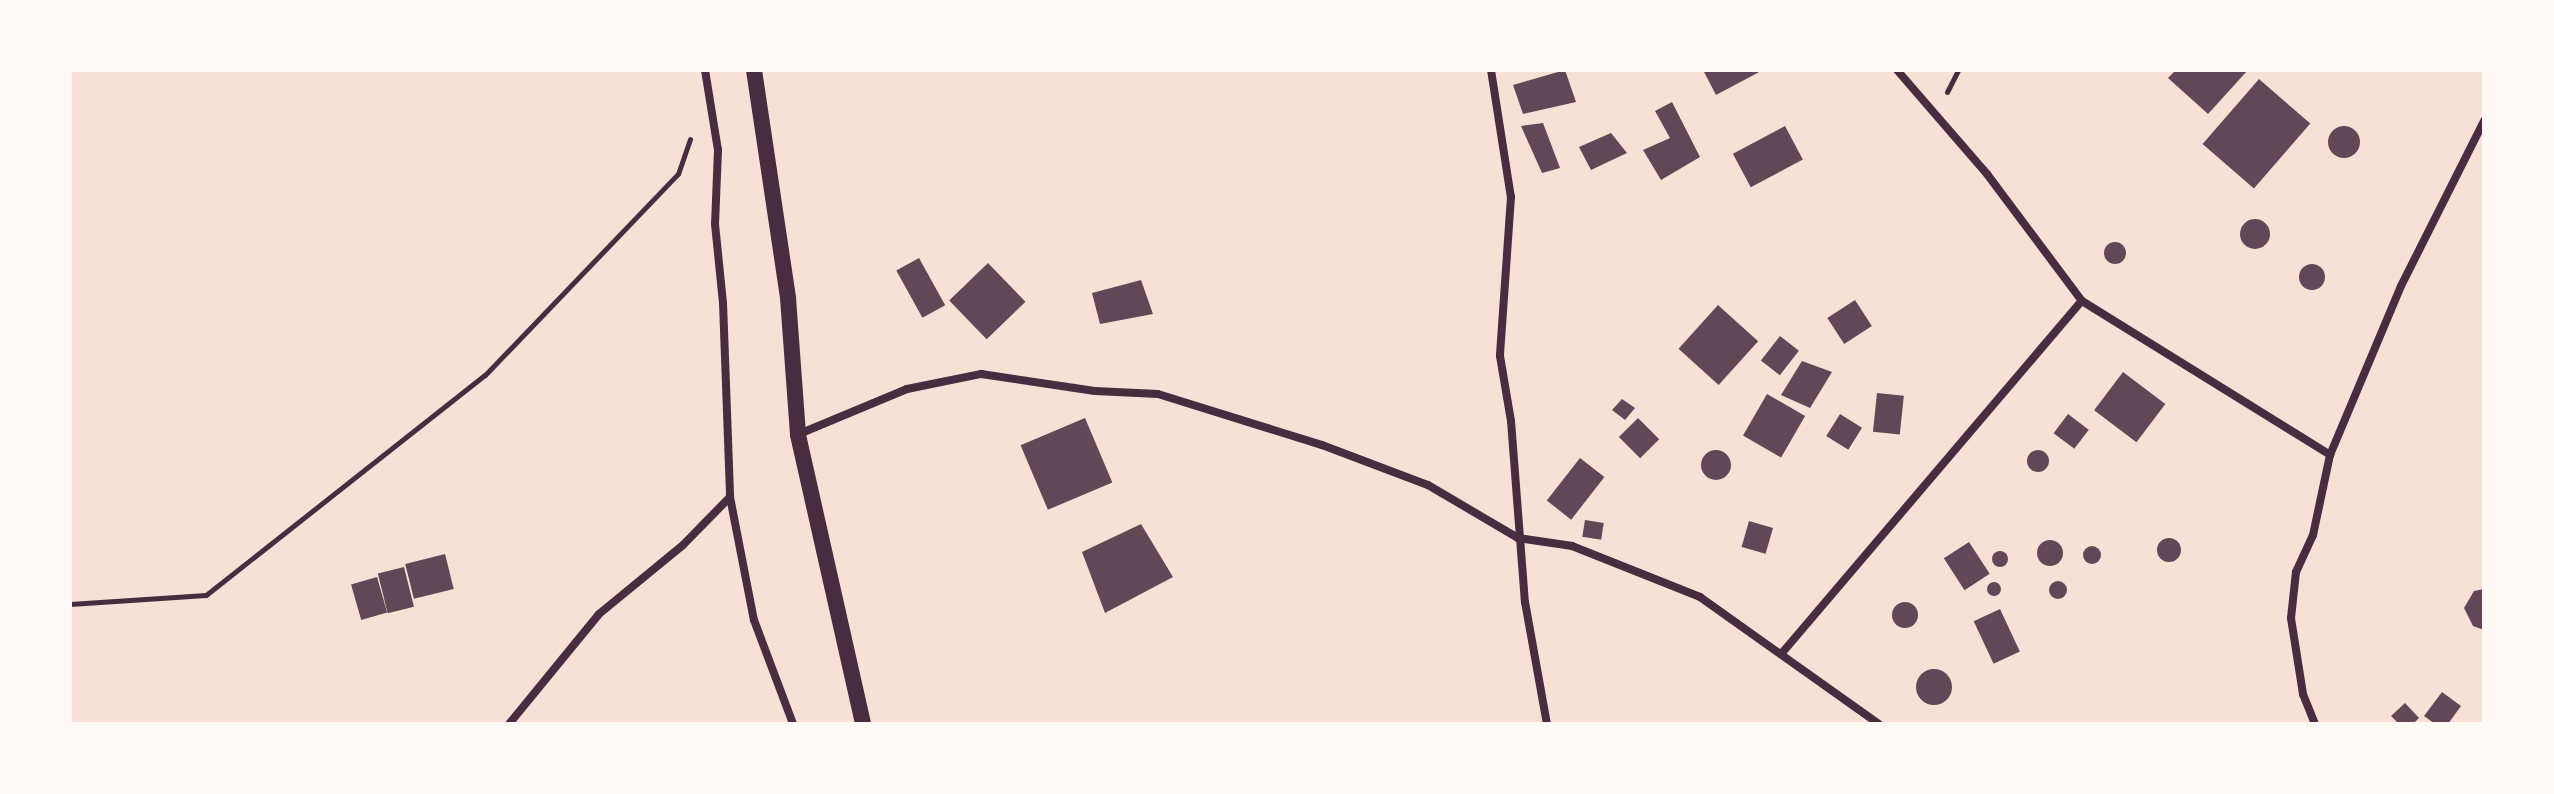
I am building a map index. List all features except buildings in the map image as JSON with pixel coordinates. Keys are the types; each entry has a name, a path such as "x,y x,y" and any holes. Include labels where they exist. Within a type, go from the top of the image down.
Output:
{"main road":[{"path":"754,70 788,298 798,435 863,724"}],"street":[{"path":"705,70 718,150 715,224 723,303 730,497 754,620 793,724"},
{"path":"1491,70 1511,197 1500,356 1511,421 1518,538 1547,724"},
{"path":"1897,70 1987,174 2082,301 2330,455"},
{"path":"2315,724 2303,694 2291,618 2296,572 2313,535 2330,455 2401,286 2484,121"},
{"path":"1782,653 2082,301"},
{"path":"798,435 907,389 981,374 1095,391 1158,394 1252,419 1428,485 1518,538 1572,546 1700,597 1879,724"},
{"path":"509,724 599,614 683,545 730,497"}],"path":[{"path":"70,604 206,595 485,375 678,174 709,85"}]}
